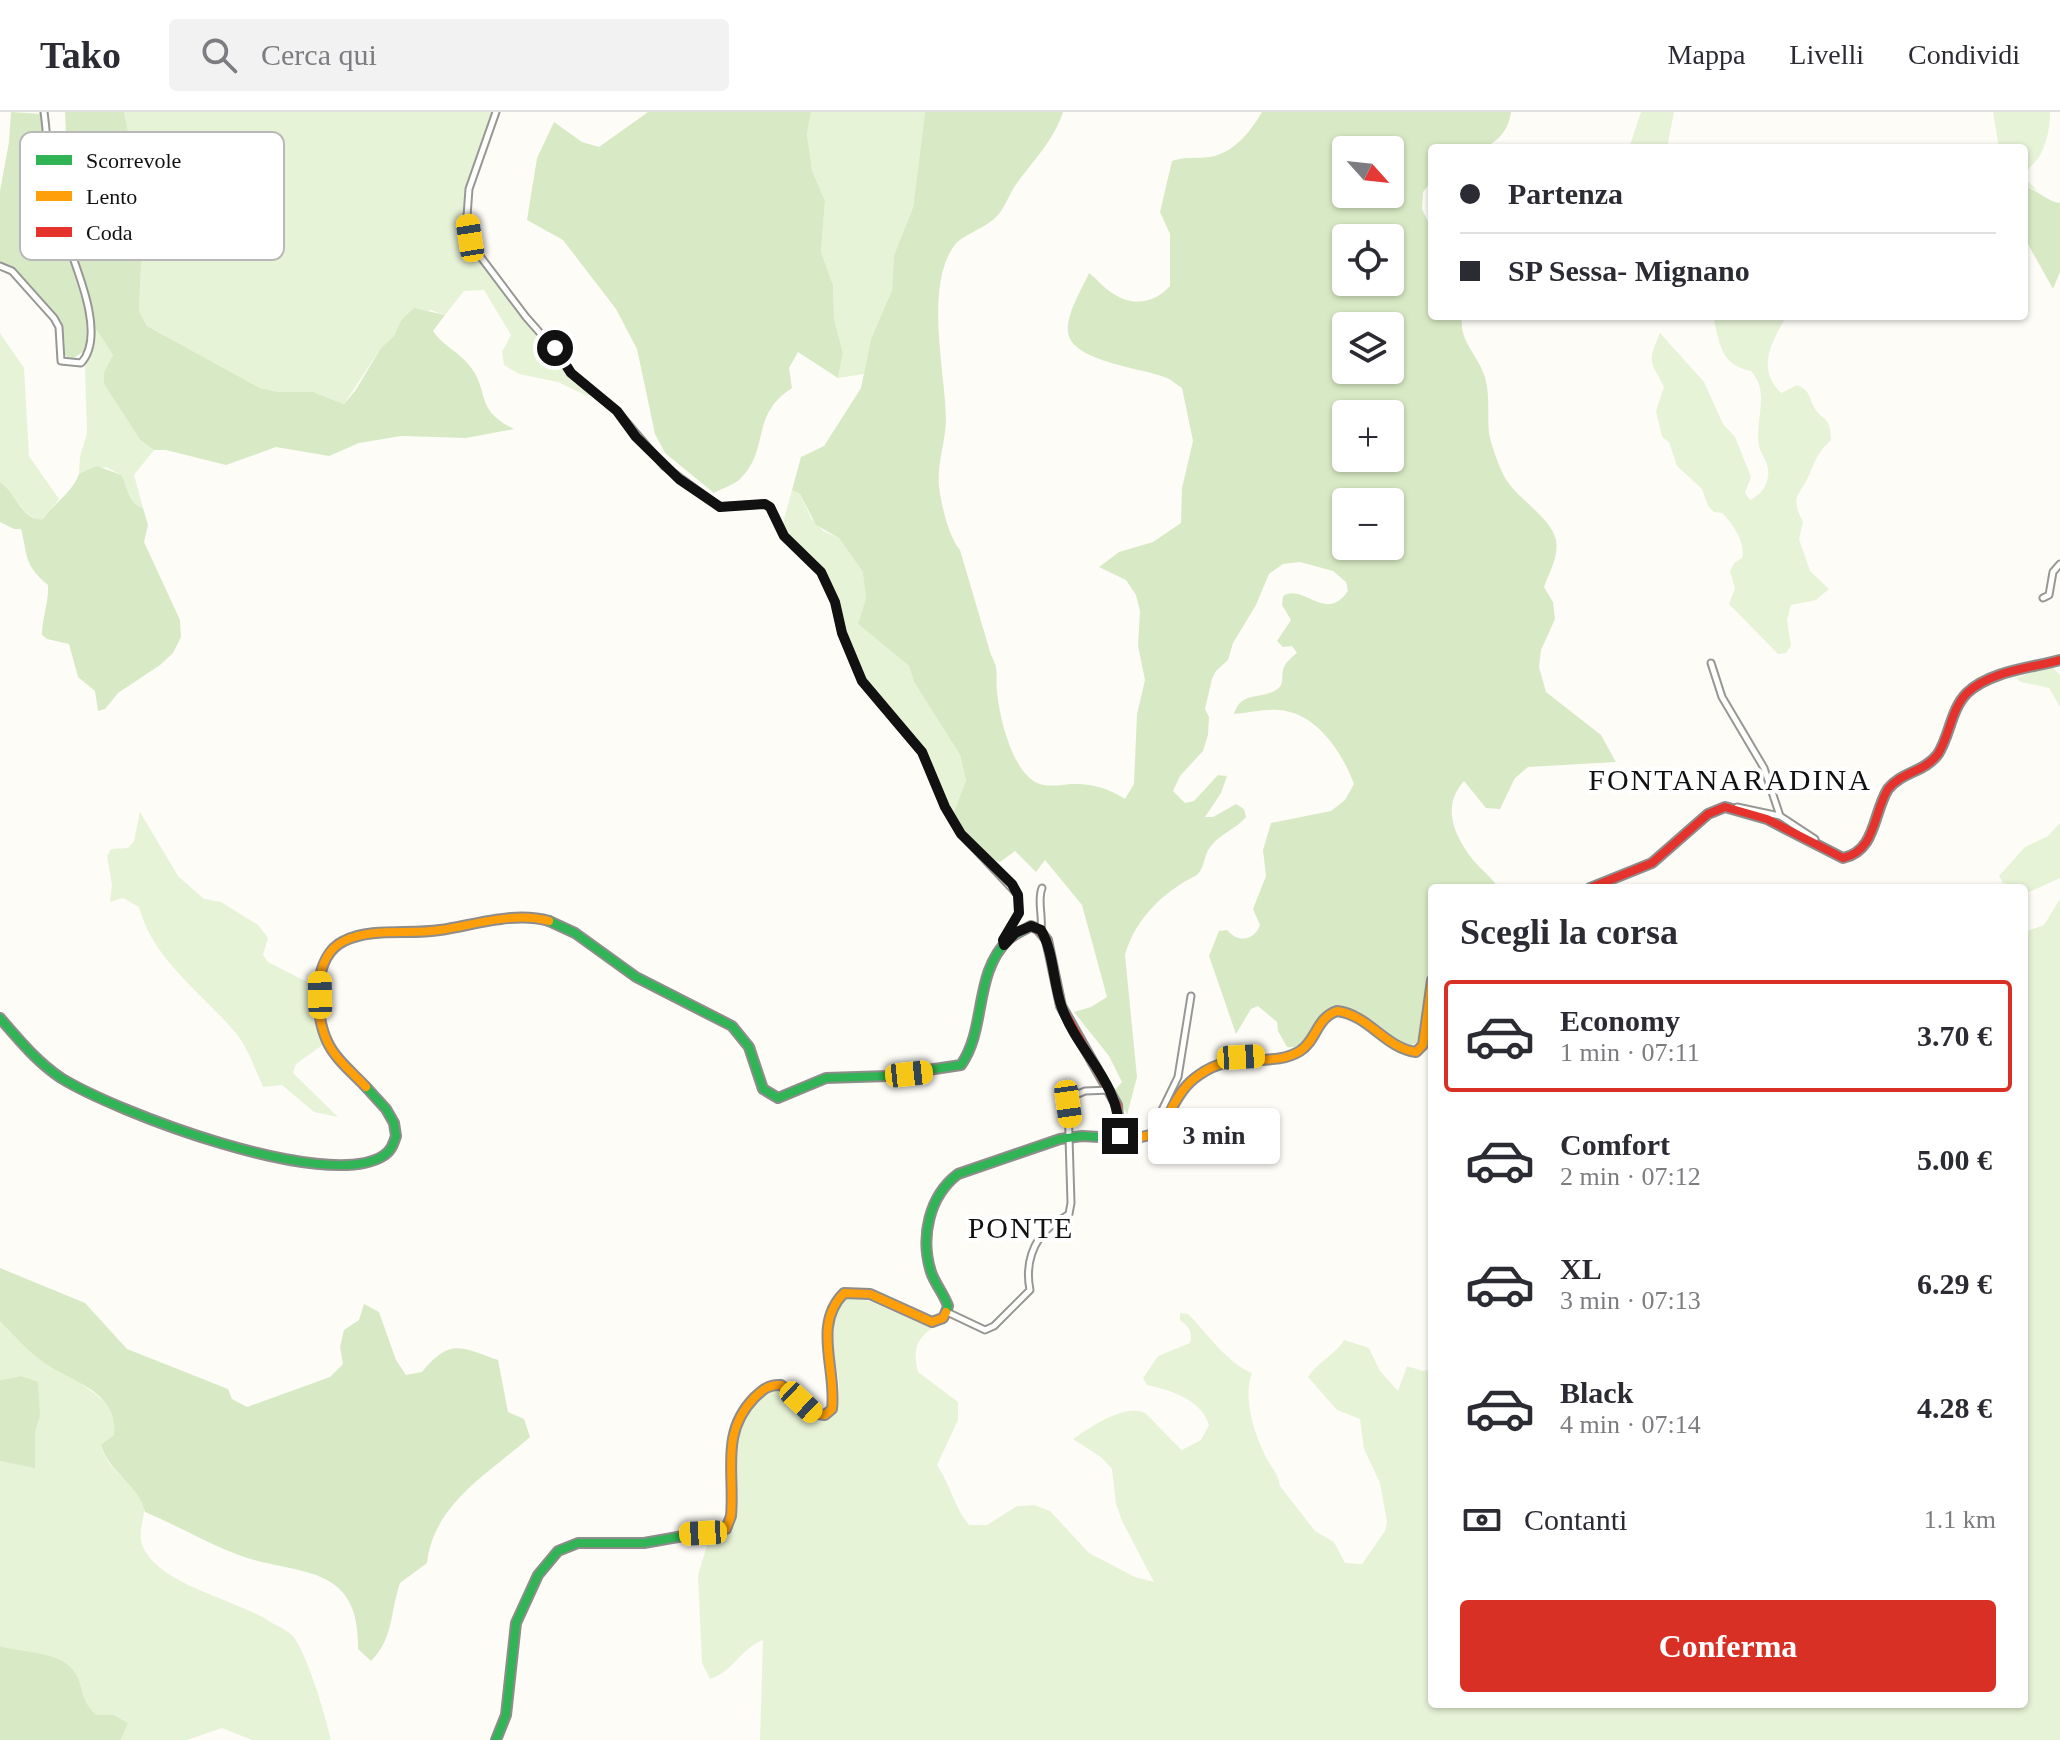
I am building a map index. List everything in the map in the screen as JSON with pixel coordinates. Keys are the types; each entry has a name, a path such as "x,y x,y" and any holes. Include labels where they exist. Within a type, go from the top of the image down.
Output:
{"street":[{"path":"44,112 46,132"},
{"path":"496,112 469,189 467,216 470,238 477,252 571,373 617,411 664,466 720,507 765,504 770,507 784,536 821,572 835,602 842,633 862,681 922,752 945,807 961,834 1012,884 1018,895 1019,913 1003,940 1004,945"},
{"path":"0,266 12,271 54,318 59,327 61,361 81,363 87,356 90,341 89,317 72,260"},
{"path":"2043,598 2049,595 2053,572 2060,564"},
{"path":"1601,884 1649,867 1663,858 1704,817 1721,808 1750,807 1780,816 1843,858 1853,858 1862,851 1888,790 1896,781 1929,764 1938,754 1966,694 1989,681 2060,660"},
{"path":"1711,663 1722,697 1764,768 1780,816"},
{"path":"1735,808 1822,845"},
{"path":"1041,930 1043,915 1039,897 1042,888"},
{"path":"0,1018 33,1054 61,1078 155,1122 227,1147 259,1154 313,1163 350,1164 383,1157 394,1145 397,1129 392,1115 342,1064 328,1044 323,1027 322,967 329,952 345,939 443,931 529,918 550,921 636,977 740,1032 757,1064 763,1089 778,1098 826,1078 888,1076 961,1065 972,1052 982,991 1004,945 1022,928 1031,926 1041,930 1047,940 1061,1006 1117,1105 1120,1136"},
{"path":"1158,1129 1160,1114 1178,1077 1191,996"},
{"path":"496,1740 506,1715 516,1623 538,1575 558,1551 578,1543 644,1543 726,1529 731,1517 731,1438 735,1421 743,1408 766,1387 776,1384 787,1388 816,1415 825,1415 832,1409 827,1326 831,1307 844,1293 870,1294 932,1322 943,1318 947,1312 946,1299 937,1287 929,1259 931,1209 939,1189 958,1174 1069,1137 1147,1137 1158,1129 1183,1088 1208,1067 1241,1057 1298,1053 1308,1045 1323,1019 1334,1012 1342,1011 1373,1027 1407,1051 1419,1051 1423,1045 1428,1009"},
{"path":"947,1312 985,1330 994,1326 1030,1290 1028,1266 1033,1248 1053,1224 1069,1214 1072,1190 1068,1104 1071,1097 1085,1091 1110,1090"}],"green space":[{"path":"11,112 41,114 43,132 20,132 20,260 70,260 86,313 87,349 71,360 65,355 63,329 53,313 25,283 0,263 0,191"},
{"path":"65,112 124,112 128,132 66,132"},
{"path":"124,112 493,112 468,185 464,210 467,240 522,316 550,345 572,378 591,394 587,396 558,382 519,374 504,365 502,352 511,335 484,290 464,291 445,315 431,310 401,320 394,336 381,348 344,404 313,392 278,392 260,388 147,326 139,311 141,260 284,260 284,132 128,132"},
{"path":"648,112 811,112 807,134 812,170 825,201 821,252 833,285 834,319 843,353 838,378 798,352 789,368 792,388 770,409 750,467 732,485 714,493 665,453 655,434 637,349 616,309 563,240 527,220 537,158 554,122 582,142 599,147"},
{"path":"811,112 925,112 913,206 894,255 892,290 871,339 864,374 838,378 843,353 834,319 833,285 821,252 825,201 812,170 807,134"},
{"path":"925,112 1063,112 1049,141 1017,183 998,215 958,242 945,264 938,307 946,421 939,487 946,520 960,550 995,665 1004,729 1022,770 1040,784 1093,785 1125,799 1134,784 1137,714 1145,680 1138,646 1140,611 1136,595 1126,580 1099,567 1119,552 1153,542 1181,523 1182,488 1193,441 1182,388 1156,374 1095,357 1072,342 1068,332 1069,317 1089,273 1108,290 1132,301 1156,297 1170,286 1170,234 1160,212 1172,161 1210,157 1227,151 1247,134 1262,112 1511,112 1502,134 1491,144 1428,144 1428,186 1423,192 1422,209 1428,222 1428,320 1462,320 1465,339 1485,379 1489,433 1501,470 1508,483 1547,523 1556,540 1555,558 1544,587 1553,602 1555,619 1541,650 1539,667 1546,692 1601,735 1616,762 1528,767 1515,778 1500,809 1486,808 1464,781 1453,801 1456,831 1473,860 1496,884 1428,884 1428,982 1420,1041 1408,1047 1372,1020 1341,1006 1322,1016 1307,1038 1296,1047 1287,1047 1278,1031 1277,1022 1258,1006 1251,1009 1236,1034 1209,956 1219,931 1227,930 1236,937 1245,938 1254,934 1260,925 1253,909 1266,876 1263,850 1271,823 1331,811 1345,800 1354,784 1335,747 1304,718 1278,710 1234,714 1246,699 1279,688 1285,665 1297,653 1292,646 1283,647 1277,641 1291,620 1282,605 1283,596 1299,594 1331,604 1348,591 1346,582 1333,571 1300,562 1283,564 1269,574 1256,605 1233,643 1228,660 1212,679 1205,709 1209,717 1203,751 1180,776 1173,791 1185,803 1194,801 1218,775 1227,776 1221,793 1205,817 1213,817 1236,804 1244,809 1246,817 1211,846 1197,875 1173,889 1143,918 1125,955 1137,1077 1127,1115 1115,1090 1122,1082 1109,1056 1074,1012 1091,1007 1107,997 1082,905 1045,860 1036,872 1015,851 1000,862 993,859 974,842 953,815 966,780 960,755 914,682 909,666 858,624 866,598 863,572 839,538 816,525 800,494 792,490 801,457 824,446 861,388 871,339 892,290 894,255 913,207"},
{"path":"1641,112 1674,112 1668,144 1630,144"},
{"path":"1993,112 2050,112 2044,146 2028,171 2028,144 1998,144"},
{"path":"2028,188 2060,203 2060,272 2053,289 2028,244"},
{"path":"74,260 141,260 139,311 147,326 260,388 278,392 313,392 344,404 381,348 394,336 401,320 414,308 445,315 433,331 469,365 493,414 514,429 466,438 401,436 359,443 329,456 276,447 226,465 166,450 154,450 140,440 104,384 104,373 113,355 92,323"},
{"path":"1714,320 1784,320 1769,354 1769,374 1781,393 1797,385 1806,391 1831,432 1831,440 1818,456 1796,501 1803,522 1799,539 1810,571 1829,589 1816,600 1791,605 1787,620 1791,646 1786,653 1778,654 1729,604 1735,588 1730,571 1734,563 1742,558 1740,540 1722,513 1714,512 1708,506 1702,489 1677,466 1669,442 1662,437 1656,411 1664,387 1653,366 1652,356 1660,333 1704,382 1723,424 1735,437 1751,477 1745,493 1750,500 1762,491 1768,472 1758,436 1760,388 1751,371 1733,364 1720,344"},
{"path":"92,323 113,355 104,384 140,440 154,450 134,475 143,508 131,498 121,475 106,467 79,474 80,456 87,434 85,366 93,344"},
{"path":"0,333 24,368 29,456 59,499 43,519 30,516 0,482"},
{"path":"97,466 121,475 131,498 143,508 148,525 144,542 180,620 181,637 173,653 160,665 118,693 105,709 98,711 95,691 78,677 69,644 42,635 48,585 31,566 21,529 0,522 0,482 24,511 36,519 43,519 72,487 79,474"},
{"path":"792,490 800,494 811,518 823,531 839,538 864,573 866,599 858,624 909,666 914,682 960,755 966,780 953,815 917,738 865,678 845,631 828,576 782,527"},
{"path":"2051,666 2060,675 2060,707 2049,688 2016,678"},
{"path":"140,812 178,876 204,899 221,902 258,925 268,938 263,955 268,962 313,985 317,1020 324,1044 296,1064 293,1073 338,1117 314,1112 282,1085 263,1087 240,1038 167,959 155,943 139,907 123,898 110,902 112,885 107,856 111,849 128,848 134,841"},
{"path":"2060,823 2060,878 2028,893 2028,884 2003,883 1999,876 2025,847 2048,836"},
{"path":"2060,899 2060,1740 760,1740 763,1640 748,1649 725,1671 710,1679 702,1663 698,1575 708,1542 722,1536 734,1524 736,1437 740,1419 762,1397 779,1389 815,1418 822,1420 834,1415 839,1401 839,1386 832,1323 835,1309 844,1297 855,1295 932,1328 919,1342 916,1365 918,1372 958,1402 958,1420 937,1465 969,1525 987,1525 1017,1506 1034,1505 1050,1511 1089,1553 1135,1577 1154,1582 1122,1521 1116,1504 1112,1469 1101,1457 1073,1439 1107,1418 1137,1411 1145,1413 1182,1450 1201,1440 1209,1425 1200,1409 1175,1393 1147,1385 1143,1378 1158,1356 1190,1343 1191,1333 1180,1320 1180,1313 1188,1314 1226,1355 1252,1373 1249,1402 1253,1424 1280,1486 1315,1531 1334,1542 1345,1563 1362,1564 1385,1531 1387,1522 1380,1483 1364,1449 1360,1419 1337,1410 1308,1377 1344,1340 1369,1348 1380,1371 1398,1391 1407,1366 1428,1370 1428,1708 2028,1708 2028,931 2044,925"},
{"path":"0,1268 85,1303 127,1349 228,1389 232,1399 247,1407 330,1377 343,1364 340,1347 344,1330 359,1320 364,1304 379,1312 396,1360 406,1375 422,1372 441,1354 457,1348 498,1360 508,1412 524,1419 530,1437 465,1491 440,1523 427,1563 400,1583 388,1634 371,1661 358,1649 356,1620 348,1599 336,1585 301,1570 236,1554 145,1512 137,1494 110,1463 101,1445 114,1435 110,1409 93,1391 40,1360 0,1321"},
{"path":"0,1321 58,1371 75,1379 107,1403 116,1418 115,1435 101,1446 114,1469 144,1504 142,1543 155,1564 186,1584 257,1615 293,1636 310,1671 331,1740 252,1740 222,1728 187,1740 121,1740 128,1723 114,1715 96,1715 84,1703 73,1670 0,1646 0,1461 35,1467 35,1433 40,1416 21,1376 0,1380"},
{"path":"21,1376 38,1382 40,1416 35,1433 35,1468 0,1461 0,1380"},
{"path":"0,1646 49,1656 67,1664 77,1676 86,1703 96,1715 114,1715 128,1723 121,1740 0,1740"}],"traffic: fast":[{"path":"549,921 575,933 636,977 732,1026 749,1047 763,1089 778,1098 826,1078 888,1076 961,1065 969,1050 985,984 998,953 1017,934 1031,926 1038,929"},
{"path":"0,1018 44,1065 88,1093 172,1127 271,1156 316,1164 355,1164 386,1154 396,1136 394,1123 366,1087"},
{"path":"946,1312 948,1306 931,1272 926,1245 934,1205 948,1183 958,1174 1060,1139 1082,1136 1133,1139"},
{"path":"496,1740 506,1715 516,1623 538,1575 558,1551 578,1543 644,1543 706,1532"}],"traffic: slow":[{"path":"366,1087 335,1054 327,1041 320,1016 321,972 334,948 344,941 367,934 428,931 522,917 549,921"},
{"path":"1133,1139 1154,1134 1179,1095 1199,1075 1225,1063 1277,1059 1300,1051 1330,1014 1337,1011 1348,1014 1395,1044 1416,1052 1423,1045 1428,1009"},
{"path":"706,1532 726,1529 731,1516 733,1439 743,1411 757,1395 769,1387 781,1385 818,1414 825,1415 832,1409 827,1333 829,1319 844,1293 870,1294 932,1322 943,1318 946,1312"}],"traffic: jam":[{"path":"1600,884 1652,863 1708,814 1725,807 1767,819 1843,858 1854,854 1868,839 1883,799 1893,783 1927,765 1938,754 1957,707 1967,693 1999,675 2060,660"},
{"path":"1038,929 1047,940 1061,1006 1117,1105 1120,1136"}],"district":[{"name":"FONTANARADINA","path":"1730,780"},
{"name":"PONTE","path":"1021,1228"}],"route":[{"path":"555,348 571,373 617,411 636,437 646,443 679,479 720,507 765,504 770,507 784,536 821,572 828,583 842,633 862,681 922,752 945,807 961,834 1012,884 1018,895 1019,913 1010,925 1004,945 1022,928 1031,926 1041,930 1047,940 1061,1006 1117,1105 1120,1136"}]}
